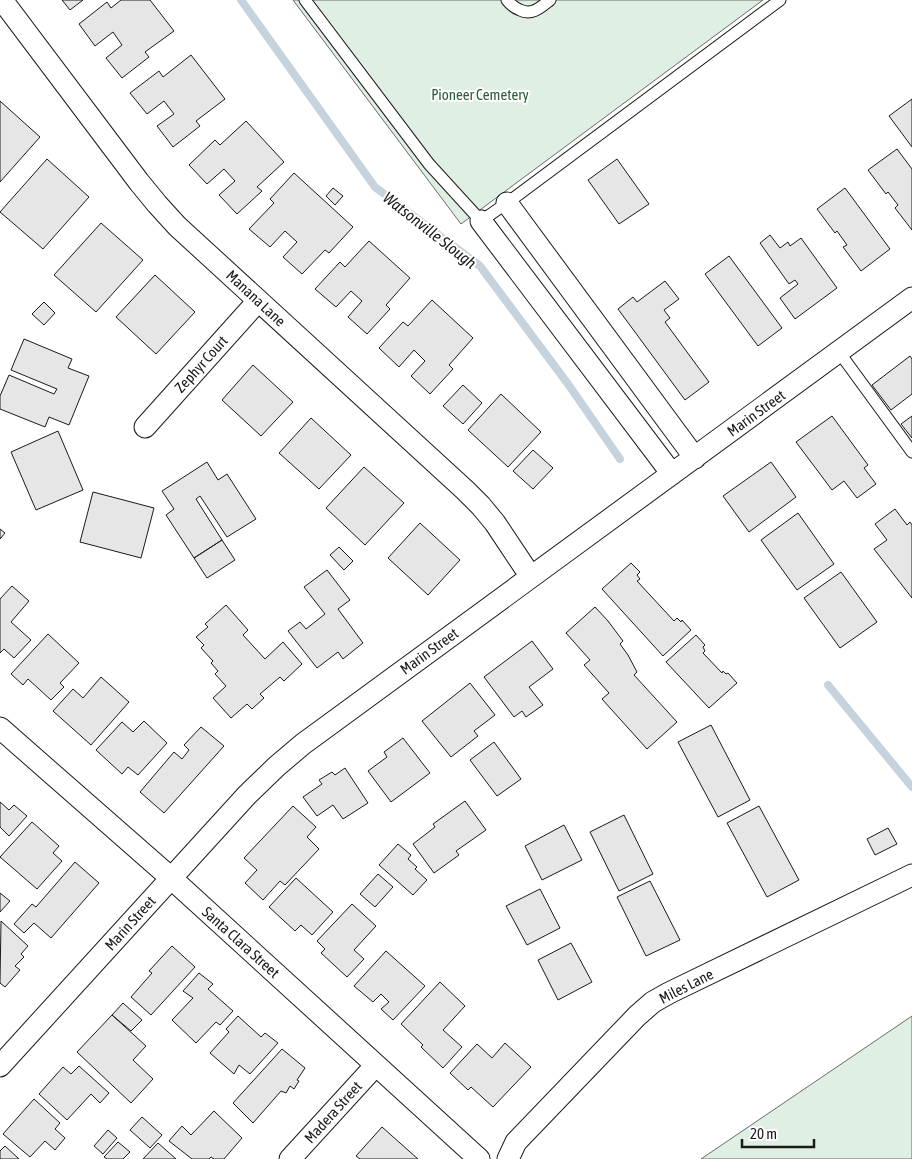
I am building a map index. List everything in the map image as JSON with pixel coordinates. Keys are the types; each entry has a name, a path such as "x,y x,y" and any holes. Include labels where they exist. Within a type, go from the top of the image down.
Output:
{"street":[{"name":"Manana Lane","path":"5,15 157,204 177,226 476,501 496,523 531,576"},
{"path":"507,203 695,458"},
{"path":"481,220 672,474"},
{"name":"Marin Street","path":"0,1066 247,795 277,766 311,738 912,298"},
{"name":"Zephyr Court","path":"145,427 258,301"},
{"name":"Santa Clara Street","path":"0,728 171,878 479,1159"},
{"name":"Miles Lane","path":"508,1159 516,1142 637,1016 653,1002 912,875"},
{"name":"Madera Street","path":"290,1159 376,1065"}],"lane":[{"path":"306,0 429,164 481,220 507,203 780,0"},
{"path":"506,0 517,9 524,12 532,12 550,0"},
{"path":"839,352 912,452"}],"green space":[{"name":"Pioneer Cemetery","path":"293,0 763,0 461,224"},
{"path":"912,1016 912,1159 701,1159"}],"building":[{"path":"62,0 83,0 70,10"},
{"path":"121,0 150,0 174,31 145,52 149,57 122,78 106,58 122,45 113,32 95,46 79,24 107,2 111,8"},
{"path":"191,55 225,99 196,121 200,126 173,147 157,126 174,114 164,101 147,114 130,93 159,71 163,77"},
{"path":"912,99 912,147 889,116"},
{"path":"0,101 40,137 0,182"},
{"path":"246,121 284,162 257,187 262,191 237,214 219,195 235,181 224,169 207,184 189,165 215,140 220,145"},
{"path":"897,149 912,169 912,230 895,208 898,205 888,192 886,194 868,170"},
{"path":"47,159 89,197 43,249 0,212"},
{"path":"617,159 649,204 619,224 588,180"},
{"path":"294,173 353,227 329,253 325,250 302,274 283,257 297,242 285,231 270,247 249,229 274,203 270,199"},
{"path":"333,188 343,196 335,205 326,196"},
{"path":"845,188 890,249 861,271 843,247 847,245 837,231 835,233 817,209"},
{"path":"101,223 143,260 96,312 54,275"},
{"path":"770,235 780,248 788,242 790,246 801,238 837,288 795,319 780,298 798,284 795,280 789,284 760,243"},
{"path":"369,241 410,278 386,305 390,309 367,334 348,317 362,301 351,291 336,307 315,289 340,262 345,267"},
{"path":"729,256 782,328 758,346 705,274"},
{"path":"155,275 195,312 156,354 116,317"},
{"path":"665,281 679,299 664,310 670,318 665,322 709,382 685,400 618,309 633,297 637,302"},
{"path":"432,300 473,338 449,365 453,369 430,394 411,376 425,361 414,350 399,367 379,348 403,322 408,326"},
{"path":"44,302 55,313 44,325 32,314"},
{"path":"24,339 72,359 68,368 89,376 69,425 49,417 45,427 0,409 0,396 9,375 54,394 57,389 11,370"},
{"path":"910,356 912,359 912,394 891,410 872,385"},
{"path":"253,365 293,402 261,436 222,400"},
{"path":"463,385 482,403 463,424 443,406"},
{"path":"501,394 541,432 508,467 468,430"},
{"path":"832,416 868,465 864,468 876,484 857,498 844,481 832,490 796,442"},
{"path":"912,416 912,438 901,424"},
{"path":"311,418 351,455 319,489 279,453"},
{"path":"58,431 83,490 36,510 11,452"},
{"path":"533,450 553,468 533,489 513,471"},
{"path":"207,462 218,480 227,474 256,519 227,537 200,496 196,499 222,540 194,558 166,515 174,509 162,491"},
{"path":"771,462 796,497 749,532 723,496"},
{"path":"364,467 404,503 365,545 326,508"},
{"path":"93,492 154,508 141,558 80,542"},
{"path":"895,509 907,525 910,522 912,525 912,598 874,549 887,540 875,524"},
{"path":"798,513 834,564 797,590 761,540"},
{"path":"420,523 460,560 428,595 388,558"},
{"path":"0,529 5,533 0,539"},
{"path":"222,540 235,560 207,578 194,558"},
{"path":"339,547 353,561 344,570 330,555"},
{"path":"631,563 640,572 637,575 640,579 637,581 674,621 677,618 681,622 682,620 691,630 663,656 602,589"},
{"path":"327,570 350,600 338,609 363,643 343,659 338,652 317,668 288,631 300,622 306,629 325,614 304,587"},
{"path":"841,572 877,622 840,648 804,598"},
{"path":"12,586 29,601 11,622 31,640 14,658 4,649 0,653 0,599"},
{"path":"226,605 248,630 243,635 265,659 283,642 302,664 284,681 280,677 260,694 264,698 252,709 247,704 231,718 213,698 226,686 215,674 218,671 211,663 213,661 201,648 204,645 196,637 208,627 205,624"},
{"path":"595,607 623,641 620,644 637,672 634,675 677,722 647,749 602,699 609,693 584,665 590,660 566,633"},
{"path":"48,634 79,663 60,683 64,687 51,700 28,679 23,685 11,674"},
{"path":"696,635 705,645 703,653 722,673 723,671 726,674 728,673 737,683 709,708 666,662"},
{"path":"532,641 553,669 529,687 543,705 526,717 522,711 514,717 484,677"},
{"path":"101,677 129,702 91,745 53,711 73,689 83,698"},
{"path":"470,683 495,715 474,731 478,736 451,757 422,721"},
{"path":"144,721 167,743 138,775 128,767 122,774 96,750 122,722 133,732"},
{"path":"711,725 750,800 718,817 678,742"},
{"path":"201,727 224,746 164,813 140,792 174,752 182,759 189,750 184,745"},
{"path":"403,738 430,773 391,802 368,771 387,757 384,752"},
{"path":"494,742 521,779 497,796 470,760"},
{"path":"345,768 368,803 343,819 333,805 317,816 303,797 322,784 319,780 332,772 335,775"},
{"path":"465,801 486,830 456,851 459,855 434,873 413,844 435,827 433,824"},
{"path":"0,802 9,810 14,805 27,816 9,836 0,827"},
{"path":"293,806 316,827 307,837 319,849 285,885 280,881 263,900 245,883 257,870 244,858"},
{"path":"759,806 799,880 767,897 727,823"},
{"path":"624,815 653,874 619,891 590,832"},
{"path":"32,822 59,846 53,853 62,861 37,889 0,857"},
{"path":"564,825 582,860 542,880 525,846"},
{"path":"888,828 897,844 875,855 867,839"},
{"path":"398,844 411,855 408,859 417,867 415,869 427,880 413,895 379,865"},
{"path":"75,862 99,883 51,938 34,923 24,933 14,924 32,904 36,907"},
{"path":"378,874 393,887 375,907 360,894"},
{"path":"296,878 333,912 312,935 301,925 295,931 269,907"},
{"path":"650,881 680,940 646,956 617,897"},
{"path":"540,889 560,928 527,945 506,906"},
{"path":"0,893 10,901 0,912"},
{"path":"352,904 376,926 354,950 364,959 347,977 321,953 325,949 317,941"},
{"path":"1,921 28,946 21,954 24,957 15,966 20,970 5,987 0,983"},
{"path":"571,943 592,982 558,1000 538,960"},
{"path":"172,946 195,967 151,1015 131,997 152,973 149,971"},
{"path":"386,951 425,986 393,1020 381,1009 389,1002 381,994 373,1002 354,986"},
{"path":"199,973 213,984 208,989 233,1011 220,1025 216,1022 196,1043 172,1020 193,998 183,991"},
{"path":"440,982 465,1006 443,1030 462,1047 443,1068 401,1024"},
{"path":"123,1003 142,1020 131,1031 112,1015"},
{"path":"112,1015 146,1046 133,1060 153,1079 131,1103 77,1052"},
{"path":"238,1016 261,1037 265,1033 278,1043 250,1074 239,1065 234,1074 210,1053 229,1032 226,1029"},
{"path":"505,1043 531,1067 493,1107 471,1087 468,1090 450,1073 477,1044 492,1058"},
{"path":"282,1049 305,1068 297,1080 299,1081 294,1089 290,1086 286,1093 281,1091 253,1123 233,1103"},
{"path":"79,1066 109,1093 100,1103 91,1094 67,1120 39,1094 63,1067 71,1074"},
{"path":"34,1099 60,1123 55,1129 65,1138 55,1150 45,1141 30,1157 3,1134"},
{"path":"214,1111 242,1138 224,1159 214,1159 211,1157 209,1159 192,1159 169,1141 182,1126 191,1135"},
{"path":"142,1117 162,1135 150,1148 130,1130"},
{"path":"382,1127 418,1159 360,1159 356,1156"},
{"path":"108,1130 117,1138 103,1154 94,1146"},
{"path":"118,1142 130,1152 123,1159 107,1159 104,1157"},
{"path":"158,1143 176,1159 143,1159"},
{"path":"5,1146 19,1159 0,1159 0,1151"}],"waterway":[{"name":"Watsonville Slough","path":"241,0 375,187 480,266 568,384 620,459"},
{"name":"Watsonville Slough","path":"828,685 912,787"}]}
